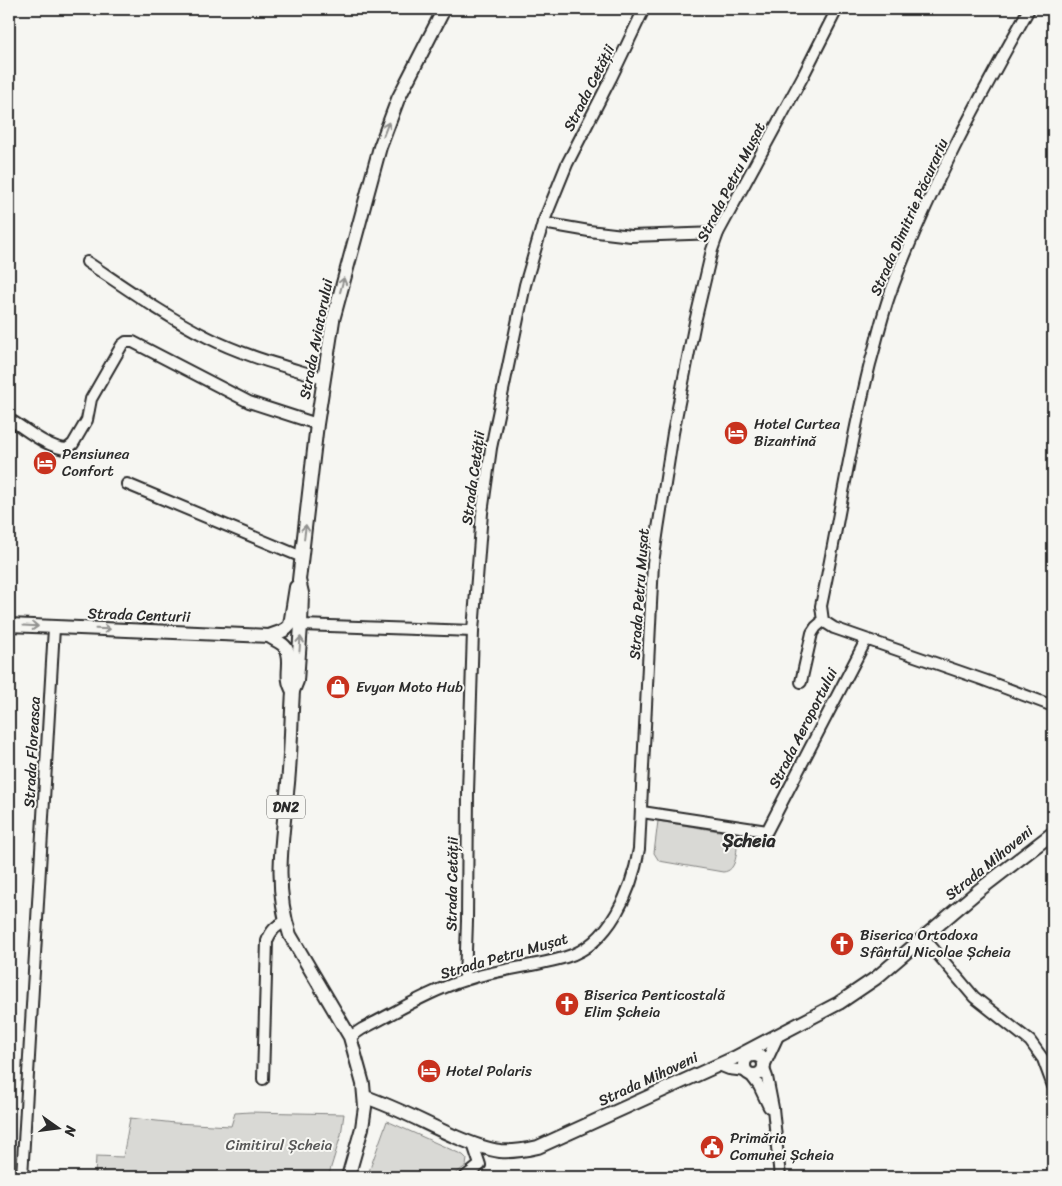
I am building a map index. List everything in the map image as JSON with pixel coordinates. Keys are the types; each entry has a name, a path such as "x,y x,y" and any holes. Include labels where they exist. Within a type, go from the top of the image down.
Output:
{"main road":[{"name":"Strada Aviatorului","path":"293,691 297,681 301,625 302,593 299,580 323,378 333,320 380,147 398,99 444,9"},
{"path":"269,636 281,633 290,625 294,590 299,580"},
{"name":"Strada Centurii","path":"9,625 269,636"},
{"name":"DN2","path":"269,636 286,648 288,656 288,683 293,691 289,773 281,864 281,896 285,922 307,966 350,1037 365,1098 360,1141 348,1177"},
{"name":"Strada Mihoveni","path":"365,1098 386,1105 473,1144 499,1151 523,1151 538,1147 718,1065 748,1062 778,1036 856,992 876,978 985,885 1053,833"},
{"path":"761,1057 764,1067 759,1074 748,1062 761,1057"}],"street":[{"name":"Strada Cetății","path":"465,980 468,792 474,631 482,513 491,448 525,285 543,223 567,164 644,9"},
{"name":"Strada Petru Mușat","path":"350,1037 443,988 465,980 568,957 588,945 606,929 624,900 632,880 639,849 653,572 658,529 673,433 695,322 712,250 718,233 837,9"},
{"name":"Strada Dimitrie Păcurariu","path":"824,620 821,606 852,444 890,292 953,152 1029,9"},
{"path":"543,223 631,236 718,233"},
{"path":"87,262 207,337 233,349 323,378"},
{"path":"9,419 47,442 67,449 73,444 87,420 91,399 122,345 126,342 133,342 249,402 317,424"},
{"path":"127,484 302,557"},
{"path":"801,682 812,633 824,620 834,628 1053,706"},
{"path":"301,625 474,631"},
{"name":"Strada Floreasca","path":"22,1177 54,628"},
{"name":"Strada Aeroportului","path":"642,812 767,831 866,640"},
{"path":"263,1079 267,941 271,932 278,925 285,922"},
{"path":"924,938 974,997 1030,1041 1043,1059 1053,1086"},
{"path":"778,1036 764,1067 770,1089 780,1177"},
{"path":"718,1065 729,1069 748,1062 773,1117"},
{"path":"465,1177 480,1165 473,1144"}],"green space":[{"path":"658,821 737,834 734,864 728,871 723,872 659,861 654,853"},
{"name":"Cimitirul Șcheia","path":"235,1113 344,1114 341,1135 328,1177 95,1177 96,1156 123,1157 130,1118 231,1126"},
{"path":"387,1121 463,1155 467,1159 466,1166 450,1177 367,1177"}],"place":[{"name":"Hotel Curtea Bizantină","path":"736,433"},
{"name":"Pensiunea Confort","path":"45,463"},
{"name":"Evyan Moto Hub","path":"338,687"},
{"name":"Biserica Ortodoxa Sfântul Nicolae Șcheia","path":"842,944"},
{"name":"Biserica Penticostală Elim Șcheia","path":"567,1004"},
{"name":"Hotel Polaris","path":"429,1071"},
{"name":"Primăria Comunei Șcheia","path":"712,1147"}],"district":[{"name":"Șcheia","path":"749,841"}]}
